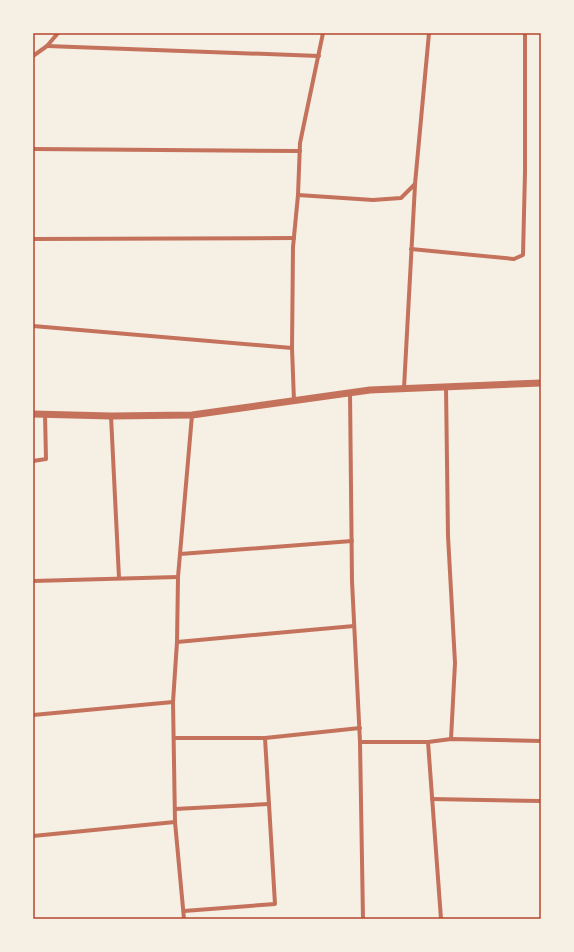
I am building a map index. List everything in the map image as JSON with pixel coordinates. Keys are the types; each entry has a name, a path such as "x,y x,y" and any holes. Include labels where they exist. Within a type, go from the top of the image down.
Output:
{"street":[{"path":"33,56 47,46 58,33"},
{"path":"294,400 292,348 294,238 298,195 300,143 324,33"},
{"path":"404,388 415,184 429,33"},
{"path":"411,249 514,259 523,255 525,172 525,33"},
{"path":"47,46 319,56"},
{"path":"33,149 300,151"},
{"path":"298,195 373,200 401,198 415,184"},
{"path":"33,239 294,238"},
{"path":"33,326 292,348"},
{"path":"33,414 112,416 192,415 370,390 541,383"},
{"path":"446,387 448,536 455,663 451,739"},
{"path":"350,392 354,626 360,728 363,919"},
{"path":"33,461 46,459 45,414"},
{"path":"184,919 175,822 173,702 177,642 178,577 192,415"},
{"path":"112,416 119,578"},
{"path":"180,554 352,541"},
{"path":"33,581 178,577"},
{"path":"177,642 354,626"},
{"path":"33,715 173,702"},
{"path":"174,738 265,738 360,728"},
{"path":"184,911 275,904 265,738"},
{"path":"360,742 428,742 451,739 541,741"},
{"path":"428,742 441,919"},
{"path":"432,799 541,801"},
{"path":"175,809 269,804"},
{"path":"33,836 175,822"}]}
